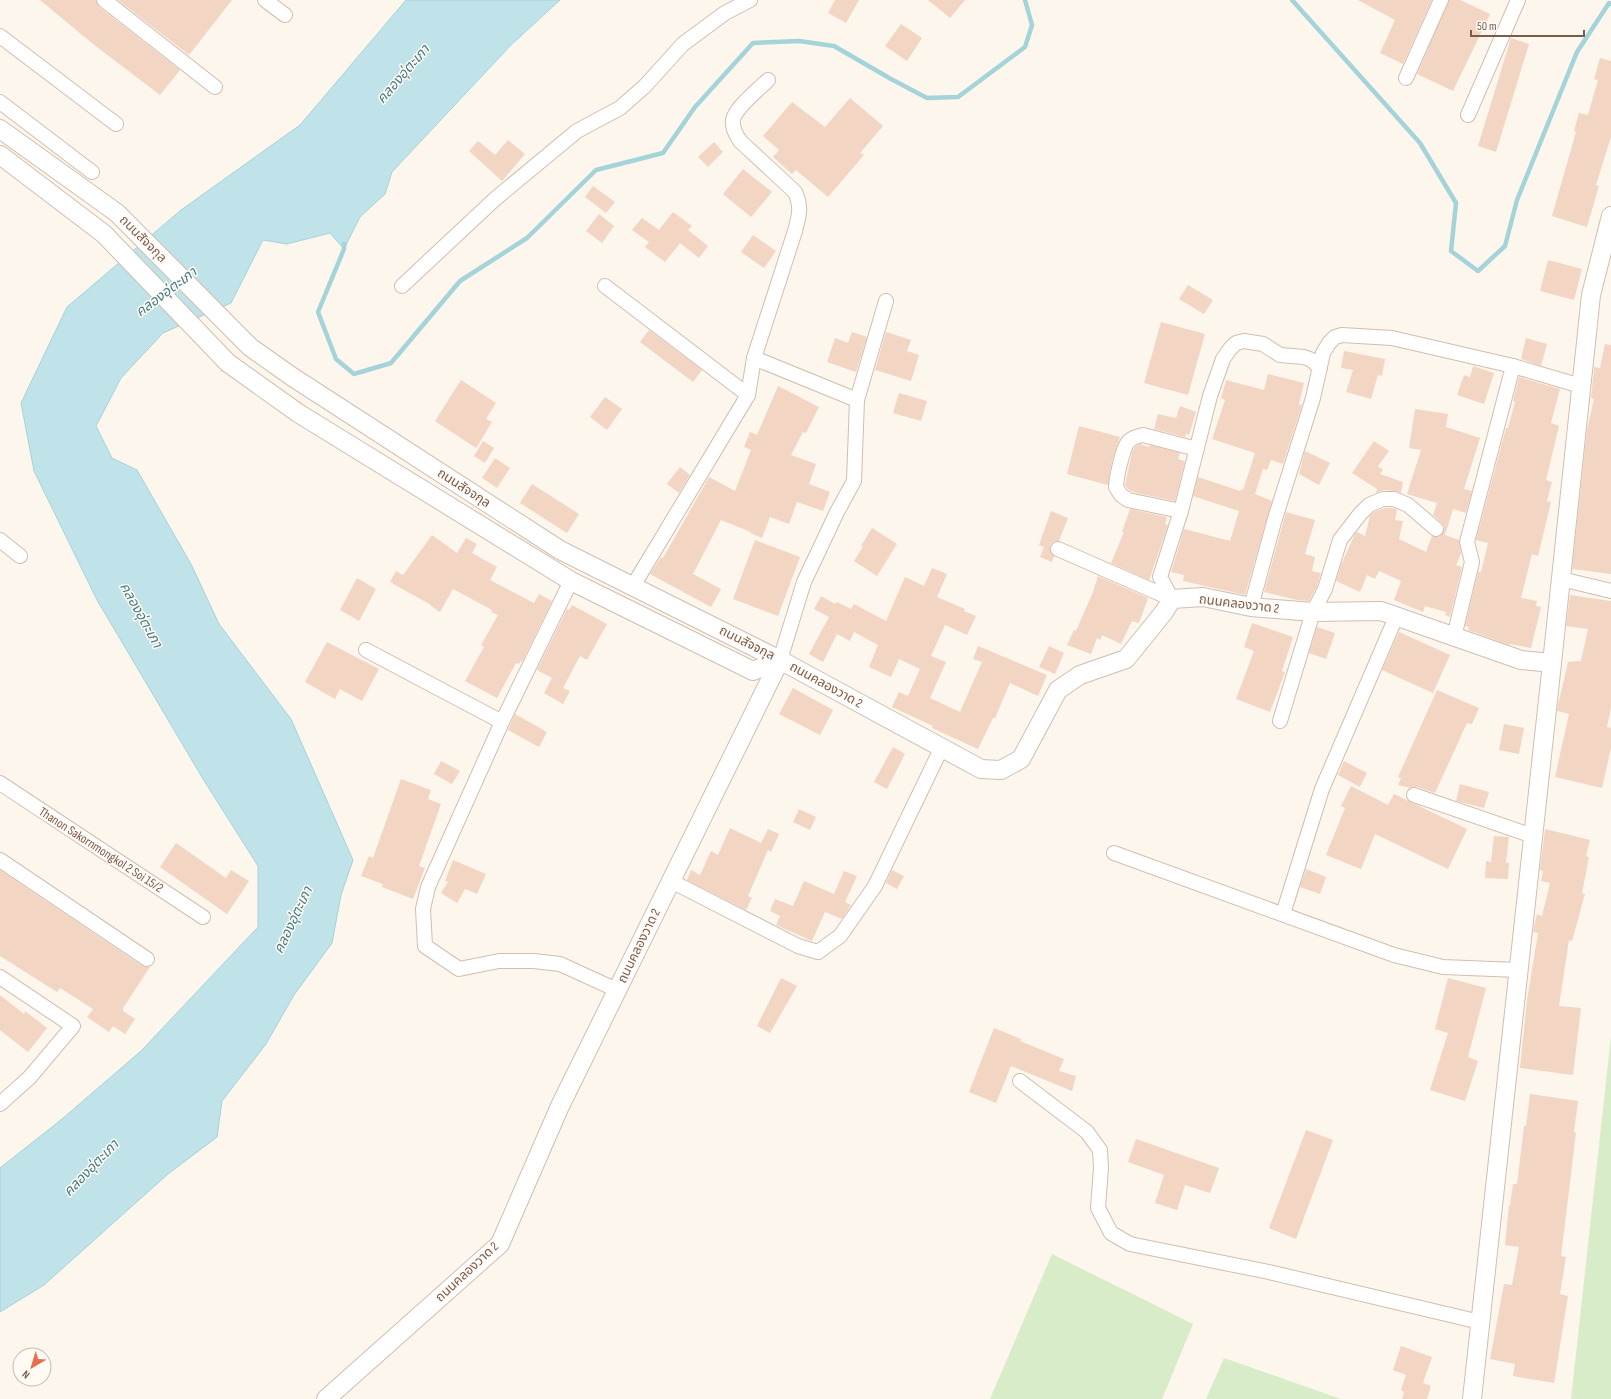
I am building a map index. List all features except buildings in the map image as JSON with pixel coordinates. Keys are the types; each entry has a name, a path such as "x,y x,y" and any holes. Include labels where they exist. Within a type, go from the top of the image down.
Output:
{"street":[{"path":"104,0 216,87"},
{"path":"265,0 285,15"},
{"path":"402,286 495,199 577,131 620,108 645,86 683,44 725,13 750,0"},
{"path":"1406,78 1441,0"},
{"path":"1468,116 1518,0"},
{"path":"0,36 116,124"},
{"path":"633,586 748,395 754,358 789,252 800,213 800,201 795,192 740,141 735,132 733,122 735,113 768,80"},
{"path":"0,102 92,172"},
{"name":"ถนนสัจจกุล","path":"0,129 117,213 250,347 291,376 560,550 780,660"},
{"name":"ถนนสัจจกุล","path":"0,155 104,234 228,363 298,413 571,582 753,671 780,660"},
{"path":"1472,1399 1561,579 1590,295 1611,216"},
{"path":"605,286 748,395"},
{"path":"780,660 804,582 837,512 854,481 857,400 886,301"},
{"path":"1251,606 1274,522 1313,398 1323,353 1335,337 1342,335 1392,338 1513,366 1581,386"},
{"path":"1172,599 1160,577 1181,511 1210,396 1220,366 1230,349 1236,343 1244,341 1263,344 1280,355 1304,357 1312,360 1320,368"},
{"path":"754,358 857,400"},
{"path":"1454,637 1472,562 1467,542 1513,366"},
{"path":"1181,511 1128,500 1116,487 1116,478 1127,442 1135,436 1143,435 1197,449"},
{"path":"1280,721 1313,612 1325,589 1340,540 1369,505 1382,499 1394,499 1408,505 1436,529"},
{"path":"0,540 20,556"},
{"path":"1058,549 1172,599"},
{"path":"1561,579 1611,590"},
{"path":"571,582 502,722 428,887 423,910 425,946 459,969 499,960 534,961 560,964 617,990"},
{"name":"ถนนคลองวาด 2","path":"326,1399 500,1244 560,1106 780,660 941,749 981,769 1001,770 1021,759 1058,690 1080,675 1126,659 1164,612 1172,599 1203,597 1251,606 1313,612 1381,611 1521,660 1552,663"},
{"path":"1283,914 1322,789 1396,616"},
{"path":"366,650 502,722"},
{"path":"671,881 798,946 818,952 840,936 875,886 941,749"},
{"name":"Thanon Sakornmongkol 2 Soi 15/2","path":"0,783 203,917"},
{"path":"1414,795 1533,836"},
{"path":"1114,853 1394,955 1444,967 1518,970"},
{"path":"0,860 147,959"},
{"path":"0,977 73,1026 30,1077 0,1104"},
{"path":"1020,1081 1087,1132 1100,1150 1102,1168 1098,1208 1112,1233 1130,1244 1269,1272 1480,1322"}],"green space":[{"path":"1611,1036 1611,1399 1571,1399"},
{"path":"1052,1254 1193,1324 1162,1399 990,1399"},
{"path":"1224,1358 1341,1399 1206,1399"}],"water":[{"name":"คลองอุ่ตะเภา","path":"406,0 560,0 511,45 392,172 385,194 360,217 344,249 330,233 287,244 263,240 231,303 163,333 121,378 96,426 112,458 137,470 191,564 219,624 291,719 353,860 341,895 332,943 294,995 266,1044 222,1101 217,1137 168,1174 44,1285 0,1312 0,1168 62,1119 141,1051 258,927 258,866 203,779 97,600 34,471 21,403 67,307 181,210 300,125"}],"waterway":[{"path":"344,244 344,249 318,312 336,359 354,374 391,363 460,281 527,238 596,170 663,153 695,107 753,43 799,41 834,46 927,98 958,97 1025,47 1032,25 1025,0"},
{"path":"1292,0 1420,143 1456,203 1451,251 1478,271 1505,246 1517,200 1577,52 1609,3 1611,4"}]}
